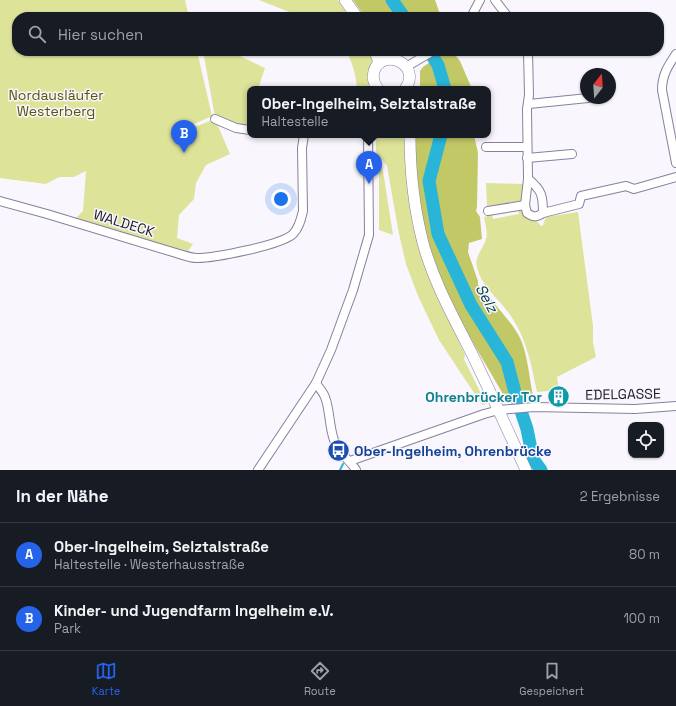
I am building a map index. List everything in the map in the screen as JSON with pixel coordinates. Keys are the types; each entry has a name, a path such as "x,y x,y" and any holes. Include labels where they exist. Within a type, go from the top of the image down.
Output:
{"main road":[{"path":"345,0 353,12"},
{"path":"377,56 379,64"},
{"path":"388,56 391,59"},
{"path":"376,86 373,76 375,69 384,60 391,59 400,61 406,66 410,78 406,86"},
{"path":"407,138 416,213 428,260 440,291 499,410 526,470"},
{"path":"410,138 410,156"}],"street":[{"path":"474,12 480,0"},
{"path":"496,0 504,12"},
{"path":"676,54 665,71 662,82 662,90 676,163"},
{"path":"406,66 425,56"},
{"path":"528,56 528,179 526,185 525,205 527,213 534,217 538,217 543,213 579,204 581,196 626,186 634,189 676,177"},
{"path":"529,104 580,99"},
{"path":"214,119 236,128 247,130"},
{"name":"WALDECK","path":"0,201 176,253 196,258 217,257 284,239 293,234 301,220 303,211 302,148 304,138"},
{"path":"258,470 316,383 331,350 353,290 369,234 368,138"},
{"path":"486,147 527,147"},
{"path":"527,158 572,154"},
{"path":"528,179 538,186 540,190 543,213"},
{"path":"488,210 525,205"},
{"path":"316,383 325,397 334,441 339,451 350,461 356,470"},
{"name":"EDELGASSE","path":"350,461 499,410 534,407 635,409 676,406"}],"green space":[{"name":"Nordausläufer Westerberg","path":"0,0 185,0 188,12 12,12 12,56 198,56 212,116 192,125 197,126 215,119 230,154 206,165 196,183 194,199 179,215 177,238 193,244 188,251 153,243 74,220 83,211 86,171 74,177 59,177 46,184 0,178"},
{"path":"259,0 338,0 346,12 289,12"},
{"path":"353,0 435,0 439,12 361,12"},
{"path":"204,56 240,56 265,68 259,86 247,86 247,127 215,117"},
{"path":"349,56 372,56 374,59 369,72 369,86 357,86"},
{"path":"439,56 456,56 460,61 471,86 420,86 420,71 423,67"},
{"path":"376,138 404,138 435,290 465,355 464,359 486,404 482,405 439,340 418,296 406,264 387,166 376,152"},
{"path":"414,138 475,138 478,153 476,211 480,217 482,239 469,243 468,252 478,285 508,320 521,340 527,360 533,395 511,400 504,396 461,321 441,282 433,262 421,215"},
{"path":"379,166 381,166 383,171 393,235 379,230"},
{"path":"486,183 523,184 523,197 520,201 487,206"},
{"path":"518,209 522,209 541,226 543,225 546,217 578,212 596,357 557,377 559,390 537,392 524,340 508,312 482,280 476,263 487,237 484,217 492,215 493,219 519,214"}],"waterway":[{"name":"Selz","path":"392,0 400,12"},
{"name":"Selz","path":"432,56 438,65 444,86"},
{"name":"Selz","path":"440,138 429,181 438,234 471,305 507,362 527,429 533,459 541,470"},
{"path":"340,470 343,464"}],"place":[{"name":"Kinder- und Jugendfarm Ingelheim e.V.","path":"184,153"},
{"name":"Ober-Ingelheim, Selztalstraße","path":"369,184"},
{"name":"Ohrenbrücker Tor","path":"558,397"},
{"name":"Ober-Ingelheim, Ohrenbrücke","path":"339,451"}]}
